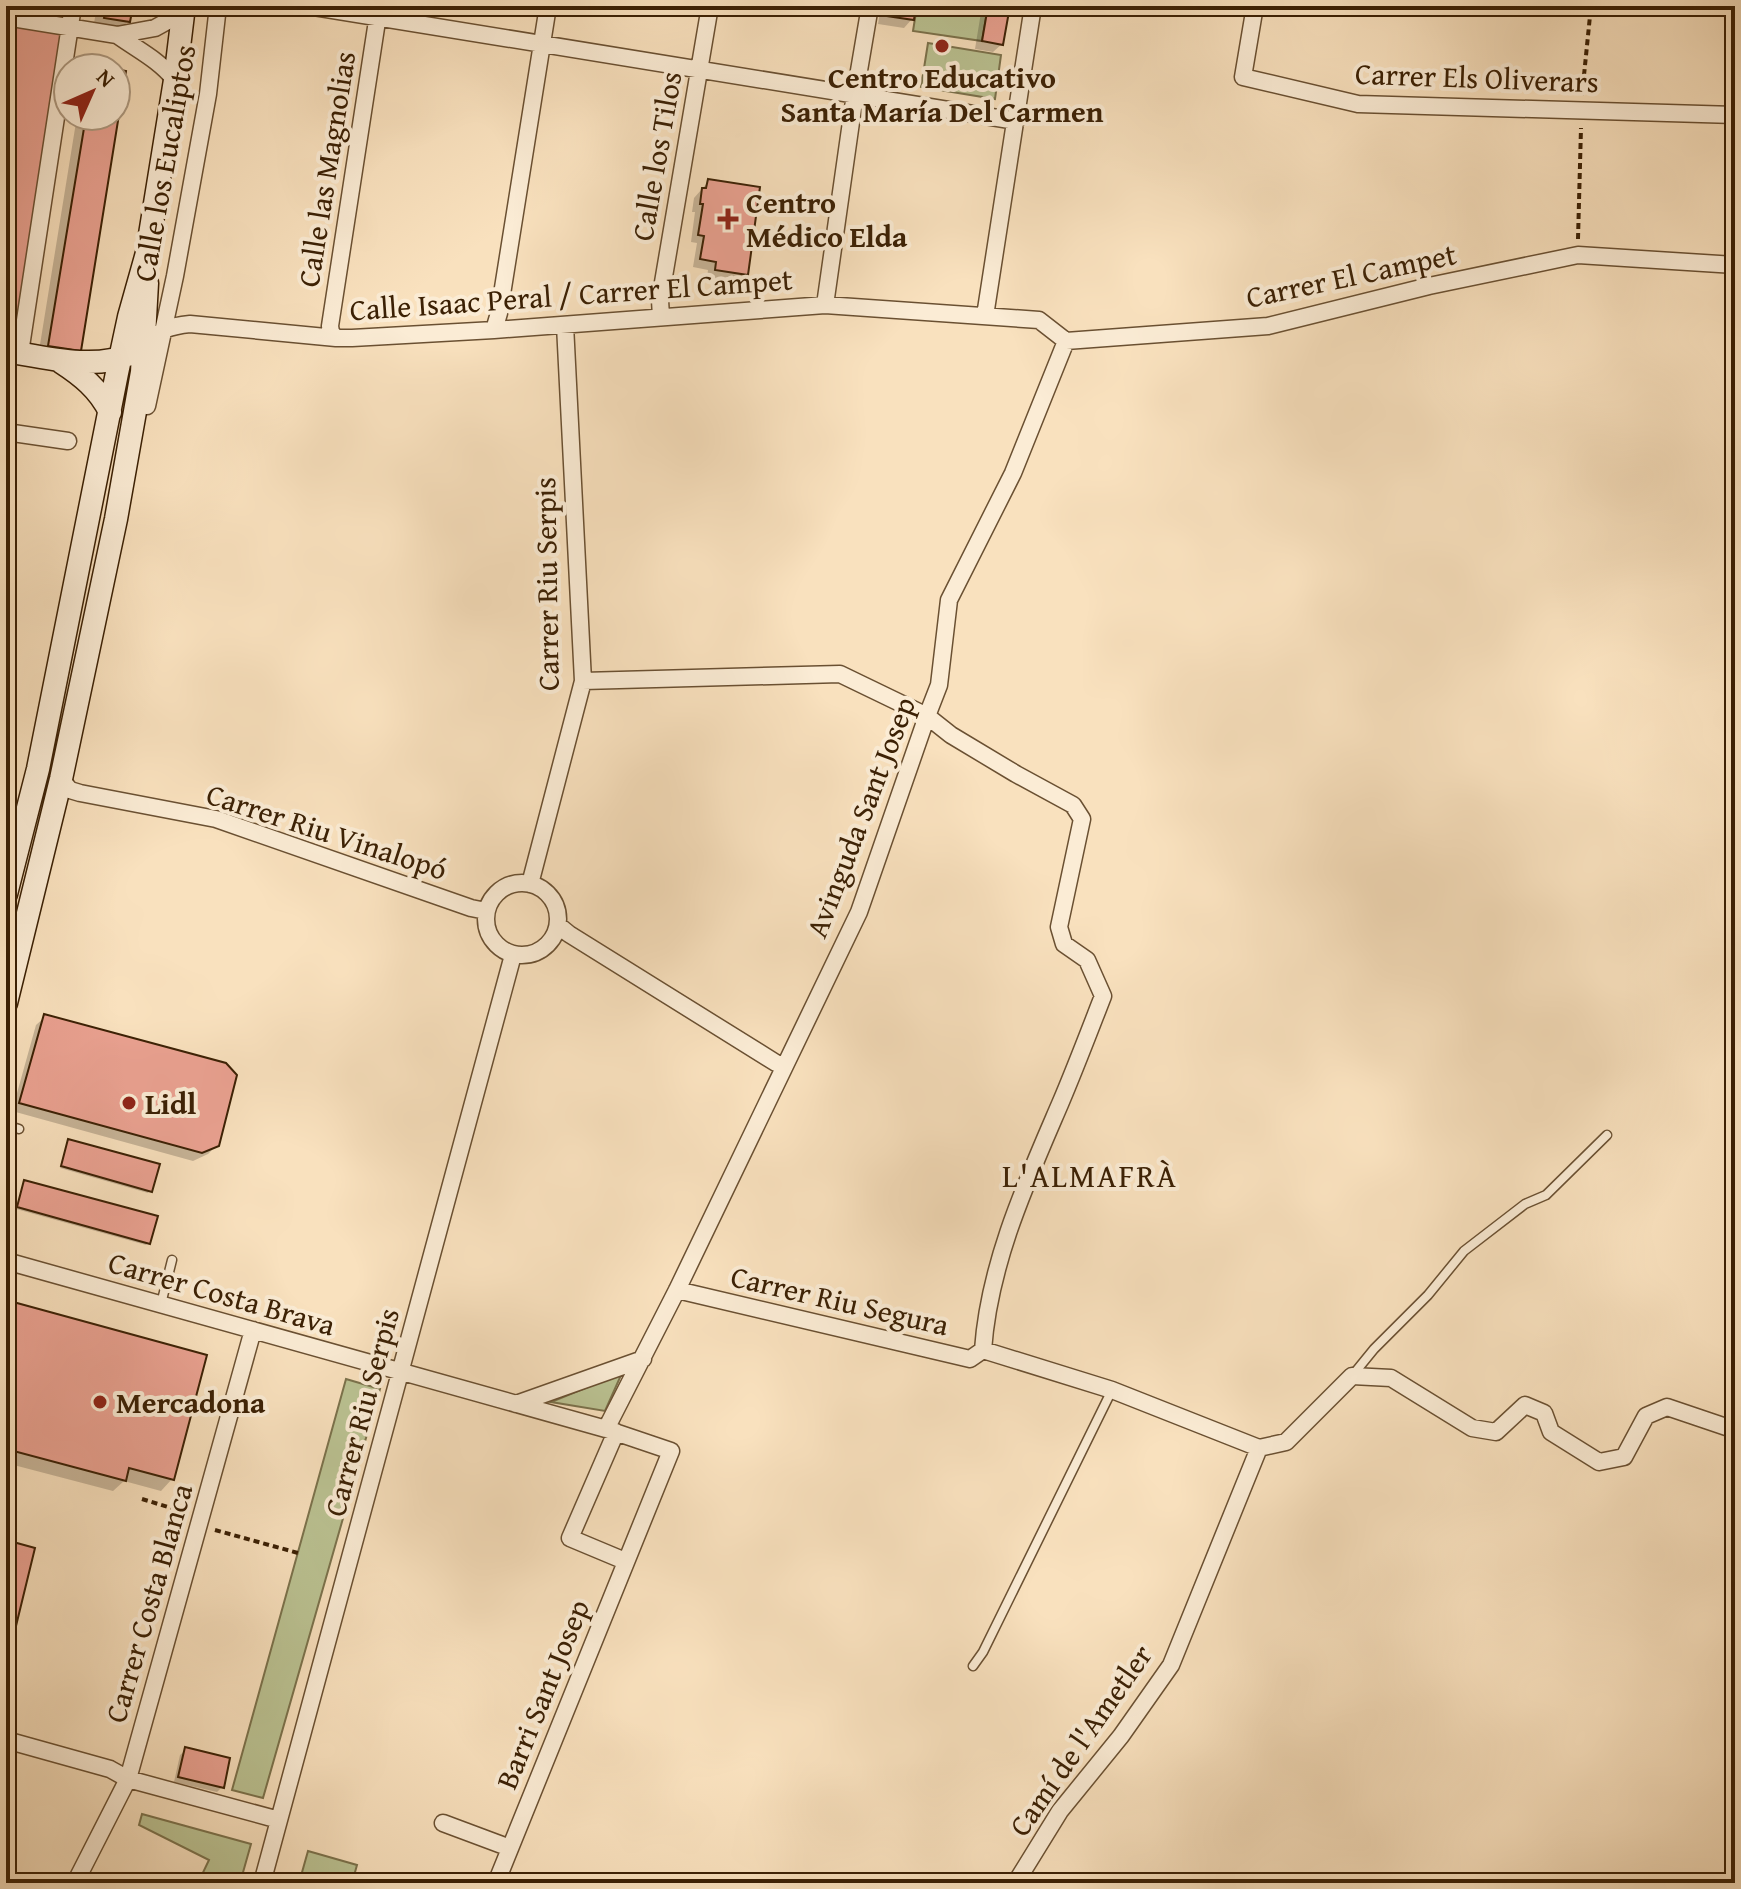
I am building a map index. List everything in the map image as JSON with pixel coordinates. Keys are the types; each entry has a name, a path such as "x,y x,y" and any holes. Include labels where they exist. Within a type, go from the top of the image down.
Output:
{"street":[{"path":"73,6 13,352 114,365 162,330"},
{"path":"6,17 117,35 155,28 173,18 183,6"},
{"path":"6,894 10,859 38,769 110,412 114,365 147,253 175,80 183,6"},
{"name":"Calle los Eucaliptos","path":"116,519 137,453 175,276 208,94 218,6"},
{"path":"308,6 378,11 542,43 1016,121"},
{"path":"494,330 548,6"},
{"name":"Calle los Tilos","path":"661,317 660,300 710,6"},
{"path":"825,305 870,6"},
{"path":"1033,6 985,316 1039,320 1066,341"},
{"name":"Carrer Els Oliverars","path":"1255,6 1243,77 1358,104 1735,115"},
{"name":"Calle las Magnolias","path":"336,338 330,326 378,11"},
{"path":"117,35 153,58 175,80"},
{"path":"6,1003 61,779 116,519 140,388 147,253"},
{"name":"Carrer El Campet","path":"1066,341 1268,326 1429,286 1578,255 1735,265"},
{"name":"Calle Isaac Peral / Carrer El Campet","path":"162,330 190,324 336,338 494,330 825,305 985,316"},
{"name":"Carrer Riu Serpis","path":"530,884 583,681 565,325"},
{"name":"Avinguda Sant Josep","path":"611,1431 859,912 939,685 949,600 1013,473 1066,341"},
{"path":"56,359 86,379 110,412"},
{"path":"114,365 128,389 130,400 127,458"},
{"path":"6,432 68,441"},
{"path":"583,681 840,674 927,716 977,751 1073,805 1082,819 1059,927 1064,944 1087,960 1103,996 1015,1208 985,1315 983,1350"},
{"name":"Carrer Riu Vinalopó","path":"61,779 70,790 216,819 443,899 486,911"},
{"path":"530,884 549,895 558,914 558,925 547,946 537,953 513,955 503,951 488,934 486,911 490,900 507,885 530,884"},
{"path":"558,925 776,1063 785,1065"},
{"name":"Carrer Riu Serpis","path":"262,1883 513,955"},
{"name":"Carrer Costa Brava","path":"6,1261 611,1431"},
{"name":"Carrer Riu Segura","path":"677,1290 970,1359 983,1350 1112,1390 1259,1448"},
{"name":"Carrer Costa Blanca","path":"75,1883 128,1779 253,1330"},
{"path":"516,1404 643,1359"},
{"path":"1259,1448 1286,1442 1352,1376 1391,1378 1472,1428 1496,1432 1525,1405 1544,1413 1551,1432 1599,1462 1624,1457 1646,1416 1667,1407 1735,1430"},
{"path":"611,1431 570,1538 625,1561"},
{"name":"Barri Sant Josep","path":"496,1883 671,1451 611,1431"},
{"name":"Camí de l'Ametler","path":"1018,1882 1060,1811 1121,1736 1171,1665 1259,1448"},
{"path":"6,1740 110,1769 128,1779 279,1820"},
{"path":"443,1823 510,1848"}],"lane":[{"path":"6,1125 19,1129"},
{"path":"1352,1376 1374,1349 1428,1295 1464,1251 1525,1204 1546,1195 1607,1135"},
{"path":"161,1305 172,1260"},
{"path":"973,1666 983,1652 1112,1390"}],"path":[{"path":"142,1499 200,1522 298,1553"}],"green space":[{"path":"917,6 988,6 982,41 913,31"},
{"path":"928,43 1001,55 995,99 921,87"},
{"path":"622,1373 605,1411 551,1402"},
{"path":"346,1379 380,1389 263,1798 232,1790"},
{"path":"142,1814 251,1844 240,1883 198,1883 209,1860 139,1825"},
{"path":"308,1851 357,1865 352,1883 299,1883"}],"building":[{"path":"33,6 65,6 64,16 32,11"},
{"path":"106,6 133,6 130,22 104,18"},
{"path":"887,6 916,6 914,20 886,16"},
{"path":"988,6 1010,6 1003,45 982,41"},
{"path":"7,22 65,32 62,52 52,52 52,116 16,348 6,346"},
{"path":"83,132 116,132 81,351 48,346"},
{"name":"Centro Médico Elda","path":"708,179 760,187 748,275 715,270 716,262 700,259 704,236 698,235 703,204 700,204 702,188 706,188"},
{"path":"44,1014 226,1063 237,1075 219,1146 202,1153 19,1103"},
{"path":"68,1139 160,1164 152,1192 61,1166"},
{"path":"24,1180 158,1216 150,1244 17,1207"},
{"name":"Mercadona","path":"6,1300 207,1355 174,1480 129,1468 126,1481 6,1449"},
{"path":"6,1540 35,1548 6,1667"},
{"path":"185,1747 230,1758 224,1788 178,1777"}],"place":[{"name":"Centro Educativo Santa María Del Carmen","path":"942,46"},
{"name":"Centro Médico Elda","path":"728,219"},
{"name":"Lidl","path":"129,1103"},
{"name":"Mercadona","path":"100,1402"}],"district":[{"name":"L'ALMAFRÀ","path":"1090,1175"}]}
